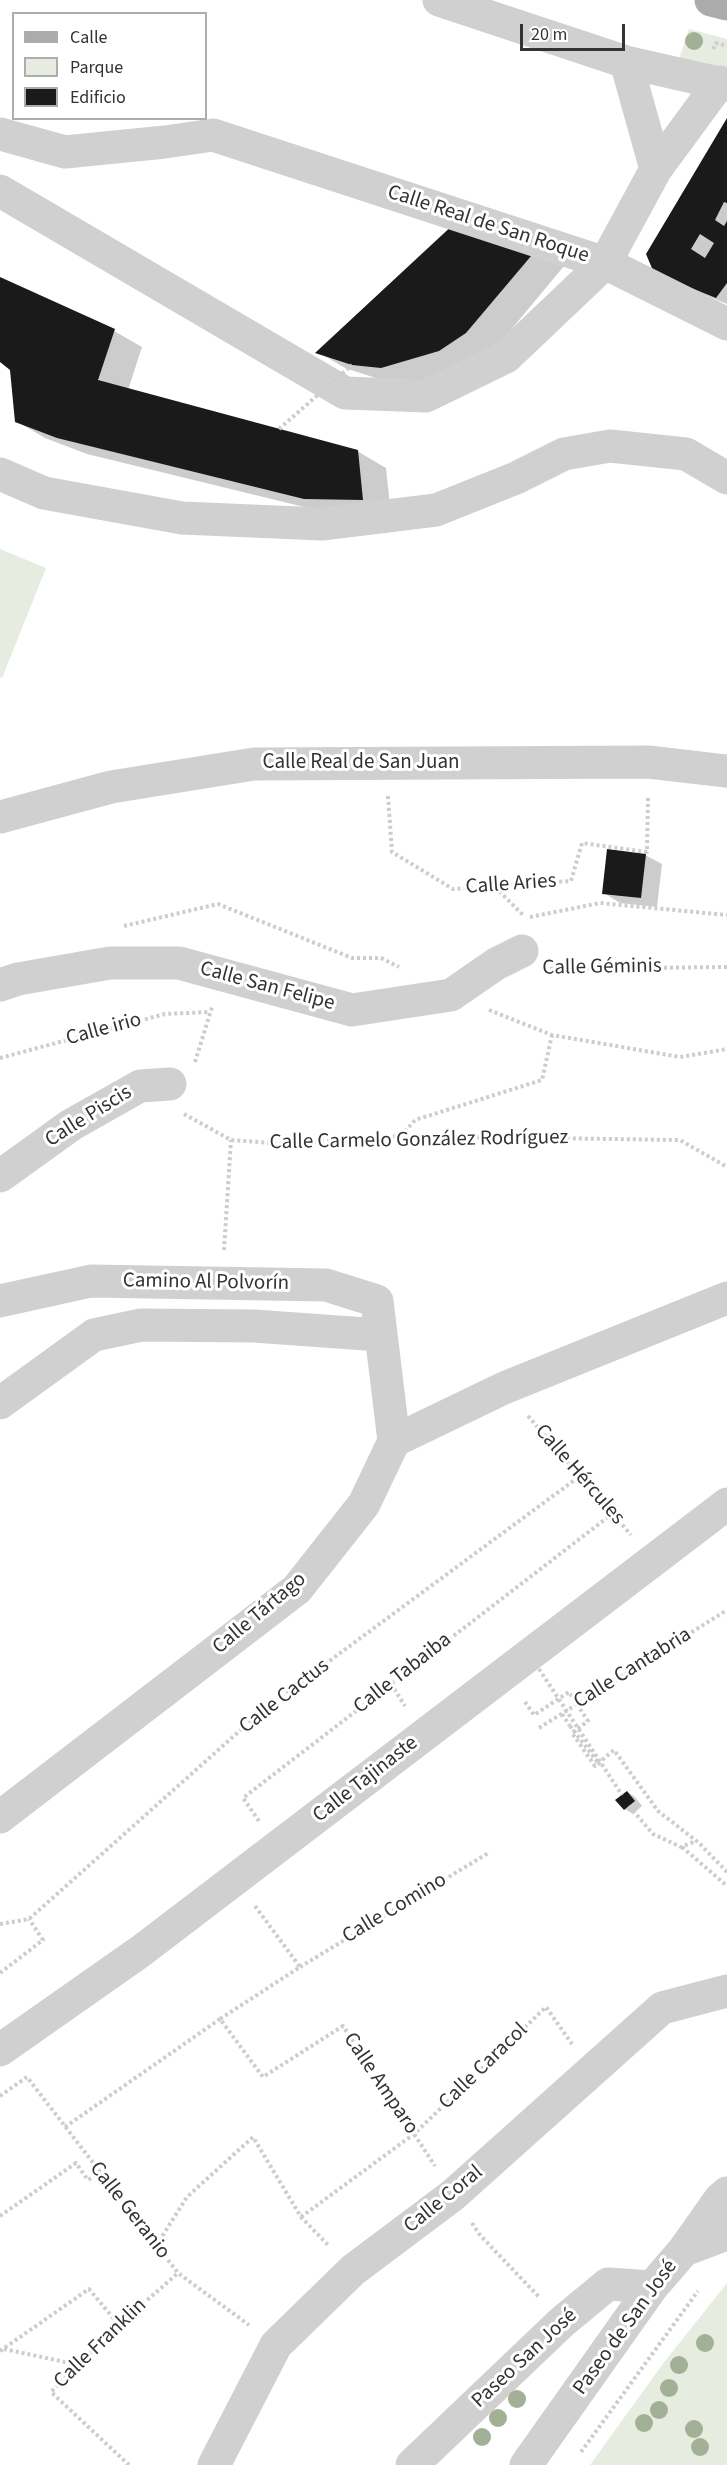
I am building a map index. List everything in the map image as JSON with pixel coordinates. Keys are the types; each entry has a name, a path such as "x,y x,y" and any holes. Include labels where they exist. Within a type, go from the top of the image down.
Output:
{"main road":[{"path":"711,0 727,4"}],"street":[{"path":"439,0 626,62 723,84 644,170 605,263 727,324"},
{"path":"626,62 644,170"},
{"name":"Calle Real de San Roque","path":"0,134 65,152 213,135 605,263 506,357 426,396 345,393 0,191"},
{"path":"0,474 44,493 182,518 322,524 436,510 516,478 564,454 610,446 686,454 727,478"},
{"name":"Calle Real de San Juan","path":"0,817 111,787 254,764 648,762 727,771"},
{"name":"Calle San Felipe","path":"0,985 18,979 110,963 179,963 352,1010 451,995 496,964 522,951"},
{"name":"Calle Piscis","path":"0,1176 71,1125 140,1086 170,1084"},
{"name":"Camino Al Polvorín","path":"0,1301 91,1281 327,1285 377,1301 380,1335"},
{"path":"0,1403 94,1335 141,1325 254,1326 380,1335 394,1441 504,1388 727,1298"},
{"name":"Calle Tártago","path":"0,1817 297,1588 364,1504 394,1441"},
{"name":"Calle Tajinaste","path":"0,2050 141,1951 528,1654 654,1562 727,1504"},
{"name":"Calle Coral","path":"213,2465 276,2345 353,2270 453,2195 662,2008 727,1991"},
{"name":"Paseo de San José","path":"526,2465 652,2287 684,2250 720,2199 727,2193"},
{"path":"684,2250 727,2234"},
{"name":"Paseo San José","path":"412,2465 562,2322 608,2284 652,2287"}],"path":[{"path":"716,43 727,46"},
{"path":"279,429 352,365"},
{"name":"Calle Aries","path":"385,762 392,852 453,889 571,881 582,843 647,852 648,762"},
{"path":"495,887 526,918 600,903 727,915"},
{"name":"Calle Géminis","path":"522,951 530,969 727,967"},
{"path":"170,1084 197,1061 210,1012 224,976"},
{"path":"451,995 552,1035 680,1057 727,1049"},
{"name":"Calle irio","path":"0,1058 165,1014 210,1012"},
{"path":"400,1136 415,1120 542,1080 552,1035"},
{"name":"Calle Carmelo González Rodríguez","path":"170,1084 173,1108 231,1140 285,1144 400,1136 680,1140 727,1167"},
{"path":"221,1283 231,1140"},
{"name":"Calle Hércules","path":"504,1388 654,1562"},
{"name":"Calle Cactus","path":"29,1919 263,1710 580,1476"},
{"name":"Calle Tabaiba","path":"278,1847 243,1798 612,1514"},
{"name":"Calle Cantabria","path":"539,1728 727,1610"},
{"path":"539,1669 622,1795 561,1714"},
{"path":"391,1684 394,1690"},
{"path":"565,1694 569,1692 588,1721 572,1733 595,1766 614,1750 658,1811 697,1841 727,1872"},
{"path":"629,1806 652,1834 681,1847 727,1886"},
{"path":"681,1847 697,1841"},
{"name":"Calle Comino","path":"300,1967 490,1852"},
{"path":"65,2127 220,2019 300,1967 249,1898"},
{"path":"0,1924 29,1919 43,1940 0,1973"},
{"name":"Calle Caracol","path":"301,2217 414,2134 546,2007 592,2072"},
{"name":"Calle Amparo","path":"220,2019 263,2077 344,2026 479,2234 562,2322"},
{"name":"Calle Geranio","path":"0,2096 27,2077 99,2173 178,2272 276,2345"},
{"path":"156,2246 188,2197 254,2137 301,2217 353,2270"},
{"path":"0,2216 76,2163 88,2180 99,2173"},
{"name":"Calle Franklin","path":"129,2465 51,2392 119,2325 178,2272"},
{"path":"578,2456 700,2287"},
{"path":"2,2349 89,2289 119,2325"},
{"path":"2,2349 79,2366"}],"green space":[{"path":"689,29 727,39 727,73 679,59"},
{"path":"0,549 46,568 2,678 0,677"},
{"path":"727,2283 727,2465 590,2465 662,2365"}],"building":[{"path":"727,118 727,203 724,202 715,220 724,226 727,221 727,283 716,298 654,273 646,254","holes":["700,234 714,243 705,258 691,249"]},
{"path":"456,222 537,249 466,333 439,351 381,368 352,365 315,353"},
{"path":"0,277 115,329 98,380 358,450 363,500 304,499 57,438 15,422 10,370 0,362"},
{"path":"607,849 646,854 641,898 602,894"},
{"path":"627,1791 635,1801 624,1810 615,1800"}]}
